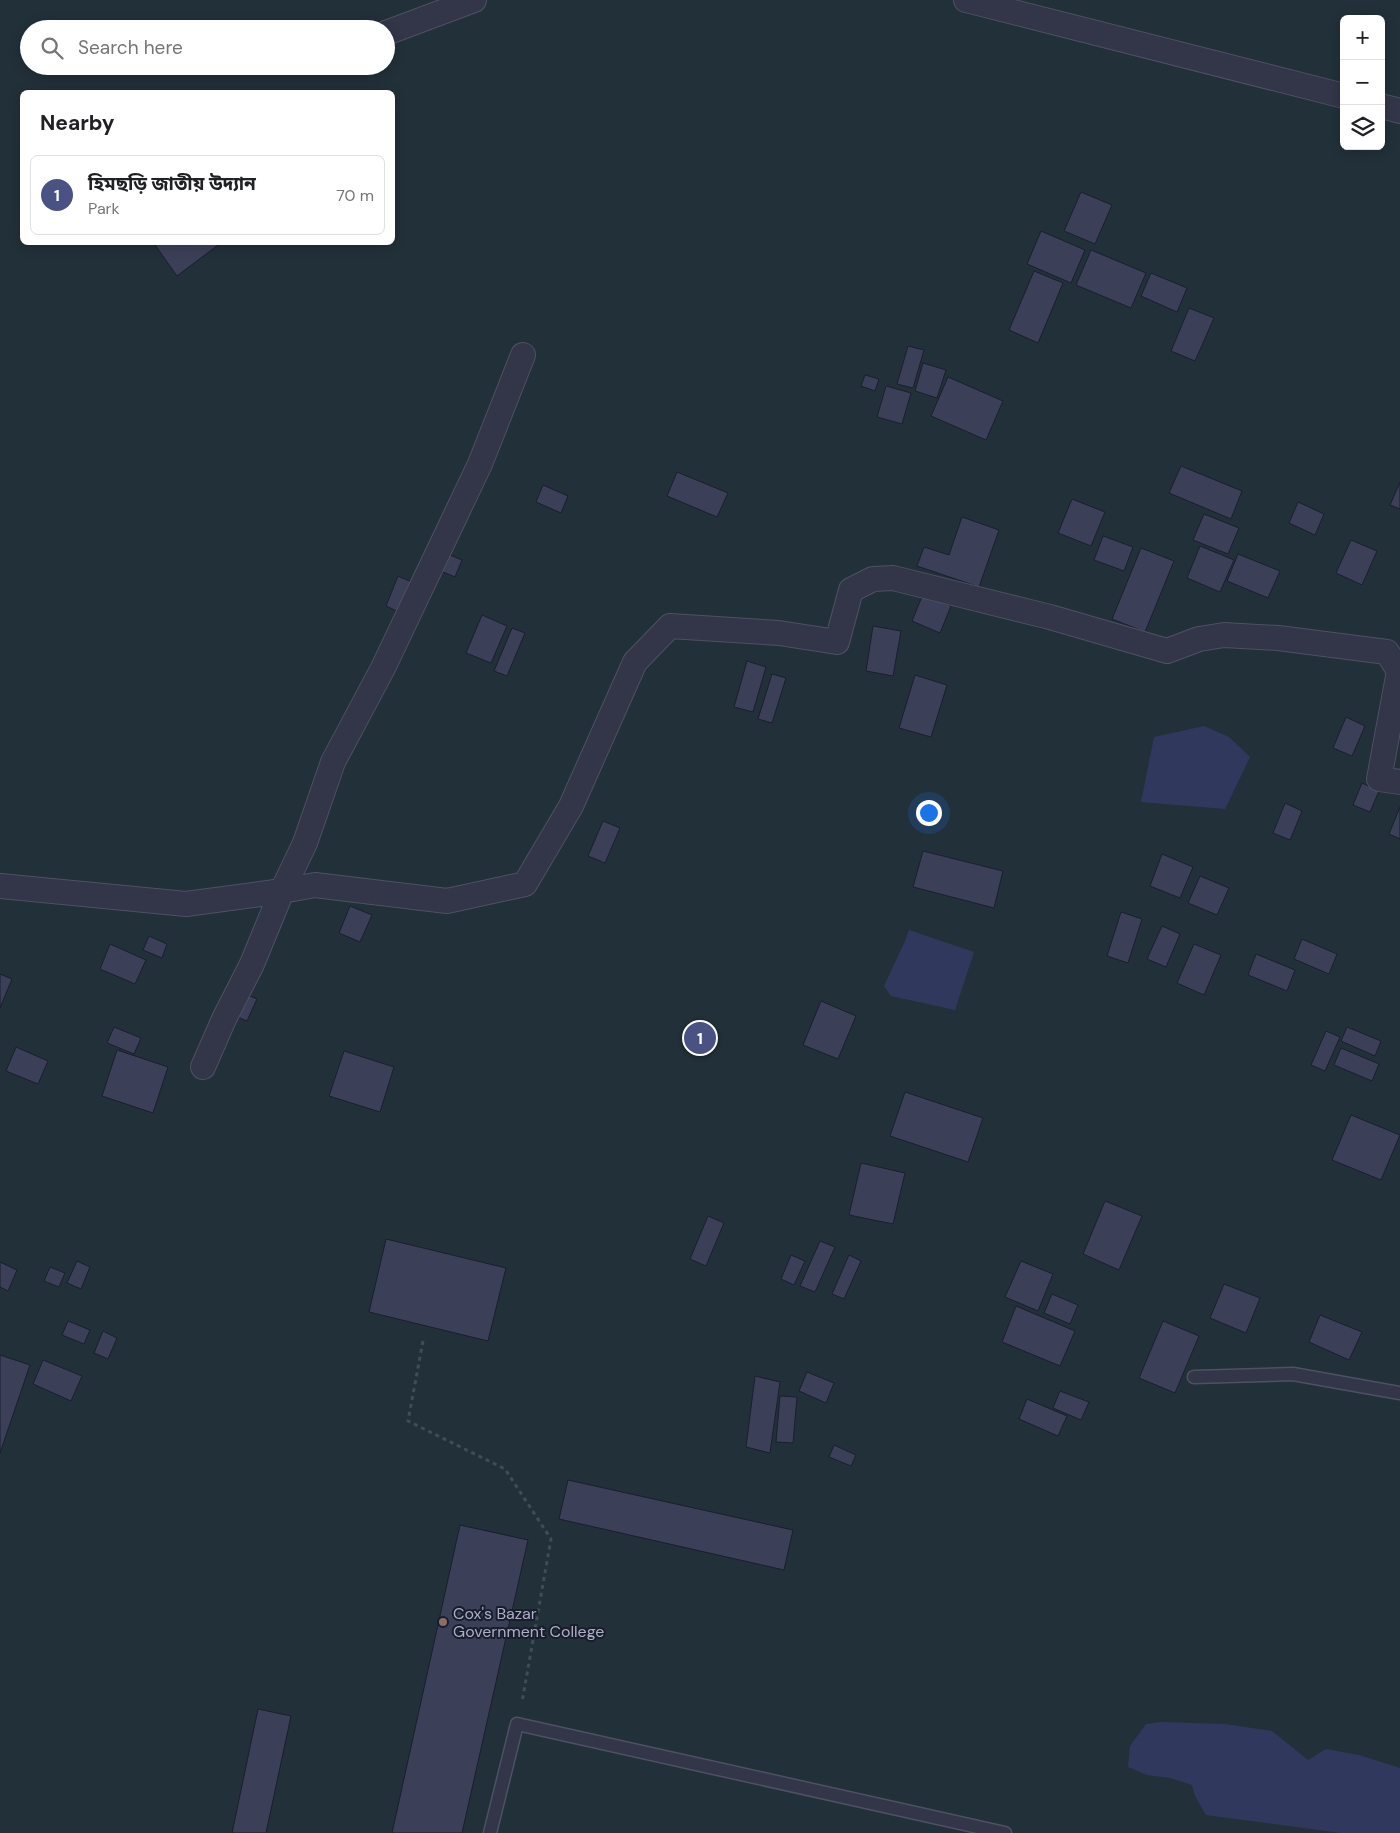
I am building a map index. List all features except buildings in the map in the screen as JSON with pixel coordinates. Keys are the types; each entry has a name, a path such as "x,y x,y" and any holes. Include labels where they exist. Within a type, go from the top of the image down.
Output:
{"street":[{"path":"395,30 474,0"},
{"path":"966,0 1340,95"},
{"path":"1385,107 1400,110"},
{"path":"203,1067 224,1019 252,964 282,891 305,843 333,762 383,668 480,464 523,355"},
{"path":"0,886 186,904 315,885 447,901 526,884 571,806 635,662 670,626 779,633 837,642 851,590 873,579 893,578 902,580 1050,617 1167,651 1198,639 1224,635 1278,638 1387,652 1399,671 1379,780 1400,782"}],"lane":[{"path":"1194,1377 1293,1374 1400,1393"},
{"path":"490,1833 518,1724 1005,1833"}],"path":[{"path":"423,1341 408,1421 505,1469 552,1539 518,1724"}],"shaded area":[{"path":"0,0 1400,0 1400,1833 0,1833"}],"water":[{"path":"1204,726 1229,737 1250,757 1225,809 1141,802 1154,737"},
{"path":"909,930 974,952 955,1010 891,996 884,986"},
{"path":"1162,1722 1225,1724 1272,1731 1308,1760 1326,1749 1359,1755 1400,1768 1400,1833 1341,1833 1206,1815 1195,1796 1192,1785 1170,1778 1147,1775 1128,1767 1130,1746 1146,1724"}],"place":[{"name":"হিমছড়ি জাতীয় উদ্যান","path":"700,1038"},
{"name":"Cox's Bazar Government College","path":"443,1622"}]}
